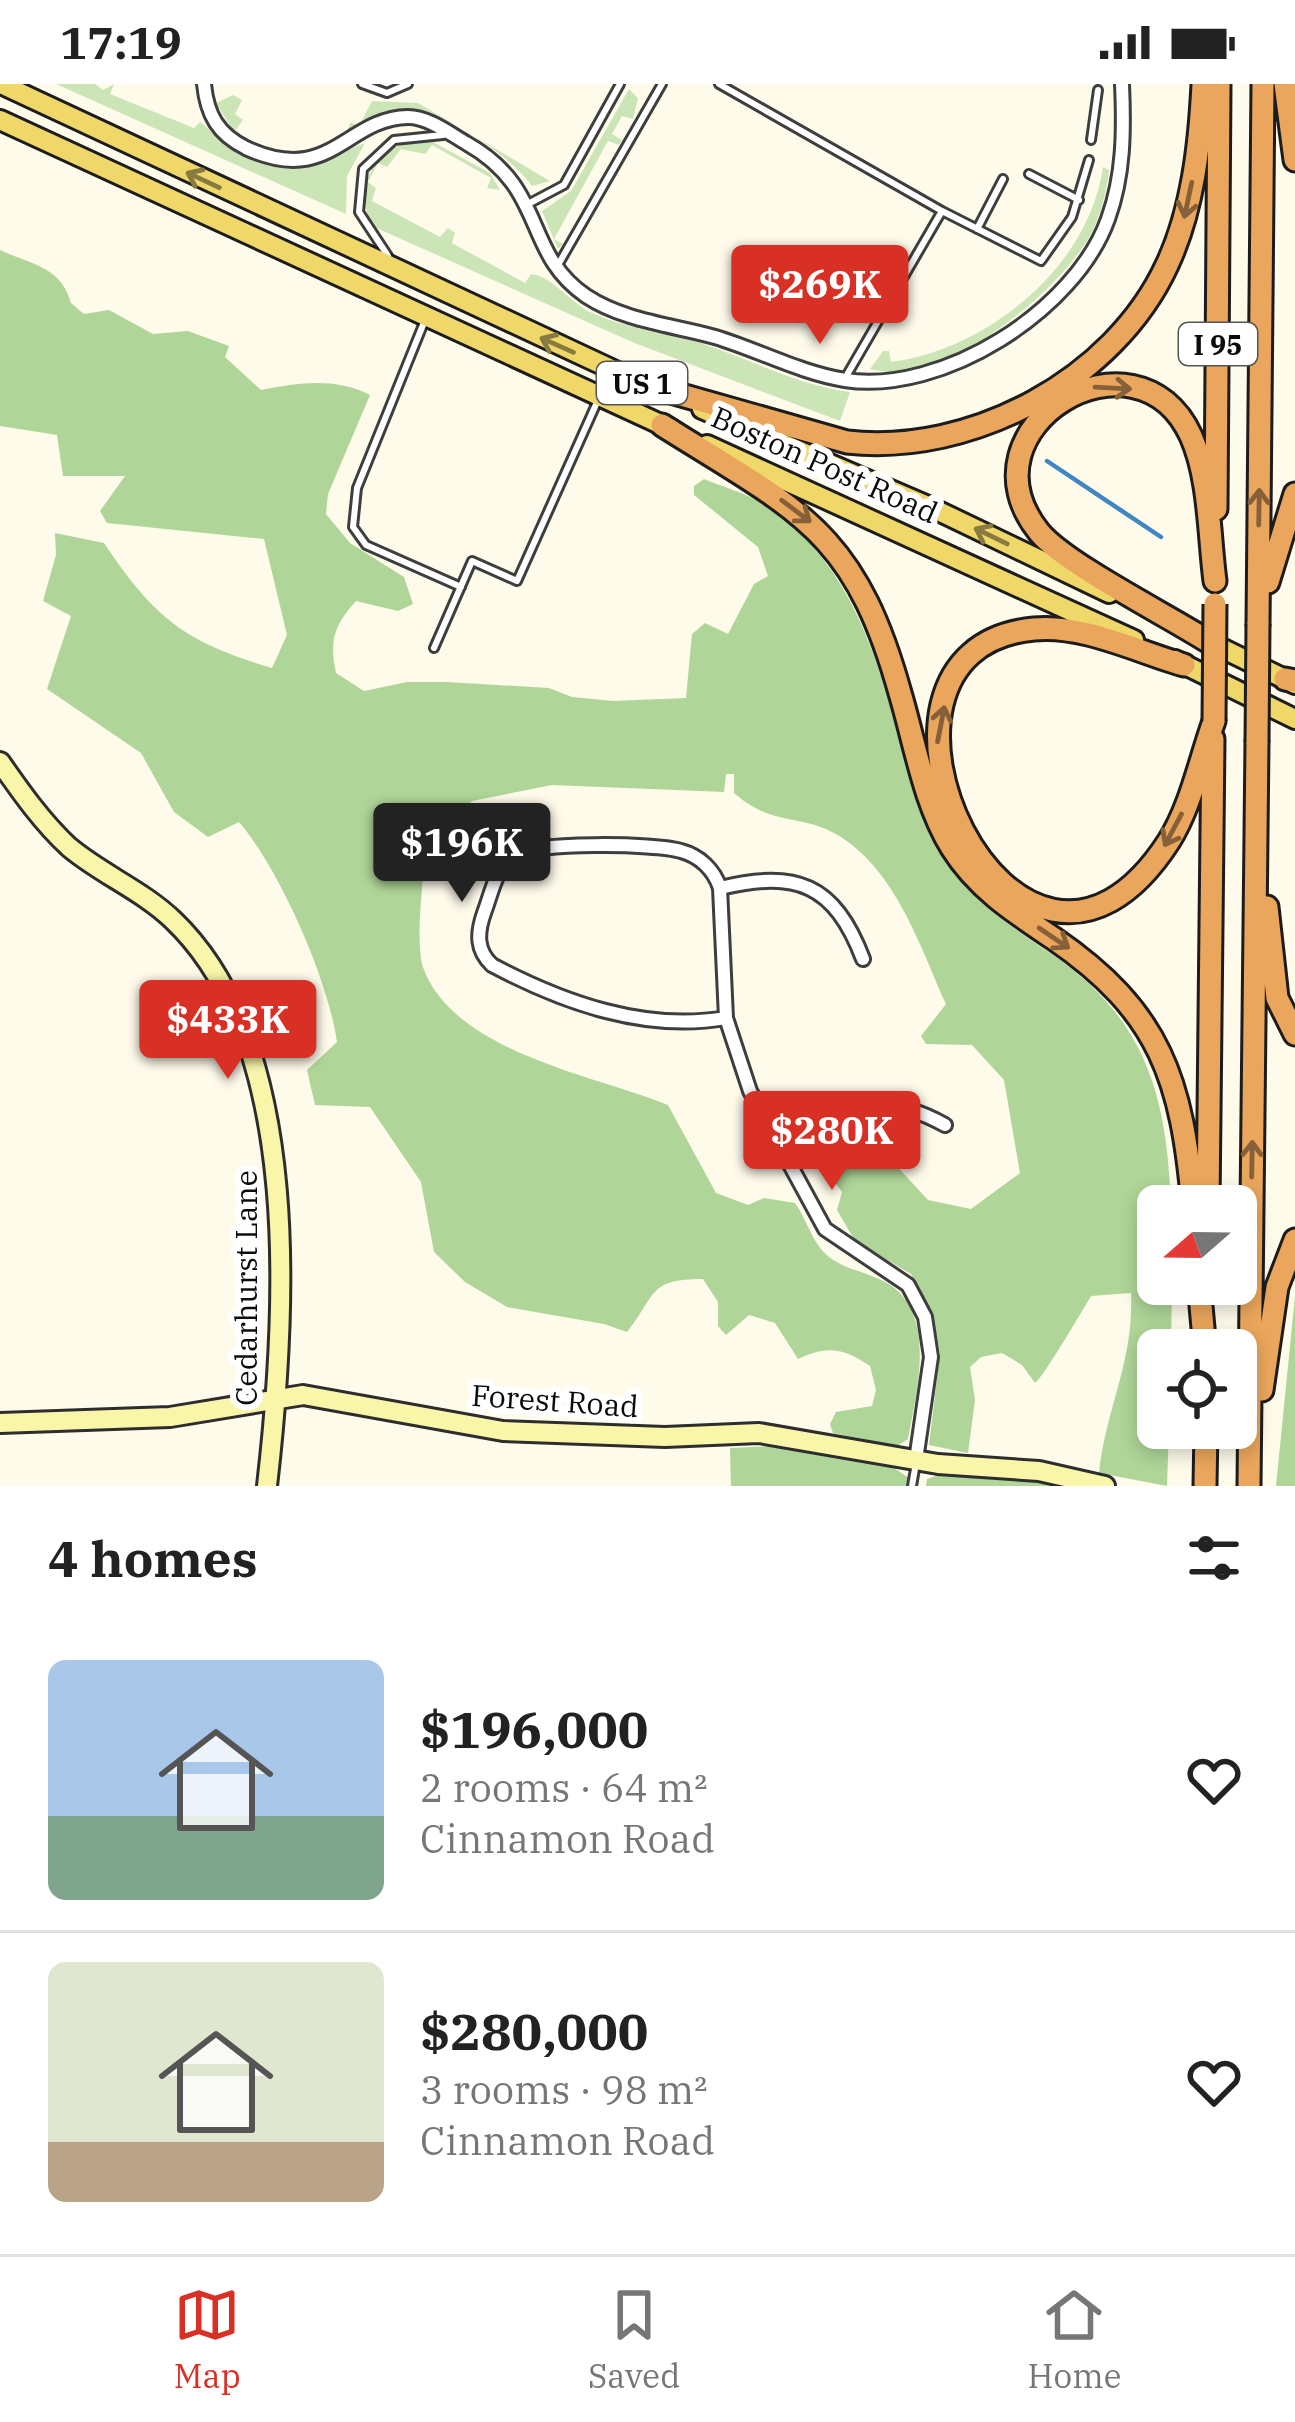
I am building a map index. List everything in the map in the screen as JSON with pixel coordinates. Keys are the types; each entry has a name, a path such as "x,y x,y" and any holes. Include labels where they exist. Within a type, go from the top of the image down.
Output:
{"highway":[{"path":"646,385 848,442 879,446 921,444 1001,420 1103,348 1155,287 1186,210 1203,84"},
{"name":"I 95","path":"1208,1185 1219,84"},
{"name":"I 95","path":"1249,1486 1263,84"},
{"path":"1285,84 1295,160"},
{"path":"1209,642 1059,551 1038,530 1021,499 1019,474 1023,447 1045,412 1075,392 1109,385 1147,393 1178,415 1197,454 1215,592"},
{"path":"662,425 799,511 851,569 876,614 932,804 952,848 986,890 1100,972 1153,1034 1181,1102 1191,1185"},
{"path":"1258,624 1281,525 1295,494"},
{"path":"1184,665 1063,629 1016,632 970,659 951,687 938,745 942,784 963,837 987,870 1038,904 1074,909 1113,896 1148,868 1175,831 1214,721"},
{"path":"1256,782 1275,987 1295,1034"},
{"path":"1249,1486 1270,1320 1295,1240"},
{"path":"1205,1486 1206,1449"}],"main road":[{"name":"Boston Post Road","path":"0,84 418,282 928,506 1292,682"},
{"name":"Boston Post Road","path":"0,120 600,397 968,560 1295,719"},
{"name":"Cedarhurst Lane","path":"0,762 72,849 172,919 225,992 275,1153 280,1198 278,1397 267,1486"},
{"name":"Forest Road","path":"0,1423 170,1417 303,1395 503,1430 664,1437 759,1433 916,1460 1039,1471 1105,1486"}],"street":[{"path":"204,84 208,110 226,138 286,162 339,147 406,117 452,135 500,164 528,204 556,268 587,297 624,315 718,338 844,380 885,381 938,371 1006,334 1083,265 1108,220 1122,84"},
{"path":"726,1018 651,1022 613,1014 497,968 484,958 478,938 502,866 533,848 679,850 707,866 720,888 726,1018 737,1062 825,1229 897,1276 921,1306 931,1357 916,1460"},
{"path":"720,888 766,879 814,890 844,917 862,959"},
{"path":"775,1137 831,1108 865,1101 906,1107 945,1125"}],"lane":[{"path":"362,84 388,93 407,84"},
{"path":"528,204 564,185 620,84"},
{"path":"556,268 662,84"},
{"path":"719,84 942,211 1041,261 1078,200 1089,160"},
{"path":"1091,140 1098,90"},
{"path":"418,282 367,231 358,212 359,182 370,160 394,140 452,135"},
{"path":"1029,174 1078,200"},
{"path":"977,229 1003,179"},
{"path":"844,380 942,211"},
{"path":"426,316 357,488 353,527 366,545 461,587"},
{"path":"434,648 472,561 517,580 600,397"},
{"path":"912,1486 916,1460"}],"green space":[{"path":"56,84 95,84 103,90 114,84 110,94 194,128 200,122 228,147 264,163 313,162 365,143 347,176 346,214"},
{"path":"629,89 638,98 633,119 622,116 612,134 622,140 619,145 608,141 554,239 563,244 558,249 542,211 571,191"},
{"path":"233,95 242,100 235,114 243,120 234,132 216,103"},
{"path":"372,101 418,103 457,126 409,110 347,130 351,122 359,126"},
{"path":"477,138 550,181 532,186"},
{"path":"433,142 490,173 500,190 487,188 491,178 432,145 425,154 401,149 387,167 378,163 368,182 376,188 372,201 440,237 448,228 455,233 452,243 525,283 531,274 547,280 584,309 605,318 850,392 840,421 632,342 372,226 365,192 368,177 375,164 399,146"},
{"path":"1103,167 1109,170 1106,189 1087,241 1022,311 961,352 929,365 898,372 870,369 883,351 889,351 891,362 963,340 1028,297 1078,238 1094,204"},
{"path":"0,250 53,275 84,314 109,310 153,334 188,331 229,346 225,357 261,390 330,384 370,395 328,494 326,514 350,543 404,577 413,604 398,611 356,601 343,618 333,642 336,673 364,691 407,682 447,682 549,688 572,697 613,701 686,698 692,634 705,623 728,634 754,584 768,576 758,547 694,495 694,486 704,479 756,500 791,525 815,549 852,605 889,700 917,799 946,860 994,913 1085,980 1111,1006 1146,1064 1164,1130 1170,1185 1137,1185 1137,1305 1172,1305 1171,1329 1137,1329 1137,1449 1168,1449 1167,1486 1099,1473 1128,1341 1131,1293 1091,1296 1035,1383 1022,1365 1002,1353 981,1357 970,1367 975,1400 968,1453 929,1445 940,1353 932,1315 911,1274 855,1241 837,1210 842,1192 834,1181 843,1168 861,1161 892,1161 928,1200 971,1209 1020,1173 1004,1080 972,1045 926,1044 921,1036 946,1004 903,910 874,867 836,834 748,804 734,793 734,774 726,774 724,792 552,785 472,801 425,850 421,959 441,998 466,1022 531,1057 668,1105 716,1193 748,1205 764,1198 795,1203 829,1257 898,1291 911,1308 920,1350 908,1439 897,1446 833,1433 830,1424 836,1412 872,1406 876,1390 870,1366 835,1350 798,1359 775,1323 749,1315 726,1335 718,1326 718,1302 703,1279 662,1286 627,1332 507,1307 465,1282 434,1252 421,1182 370,1107 315,1105 307,1070 337,1042 332,1016 300,926 255,843 239,822 208,837 174,812 141,753 47,689 71,616 43,601 56,555 55,533 104,543 140,591 174,624 216,648 272,668 287,635 264,539 107,523 100,511 125,476 63,476 57,435 0,426"},
{"path":"1295,1296 1295,1486 1276,1486"},
{"path":"776,1446 888,1464 909,1478 907,1486 731,1486 730,1448"},
{"path":"942,1474 1004,1476 1056,1486 926,1486 927,1479"}],"waterway":[{"path":"1047,461 1161,537"}]}
